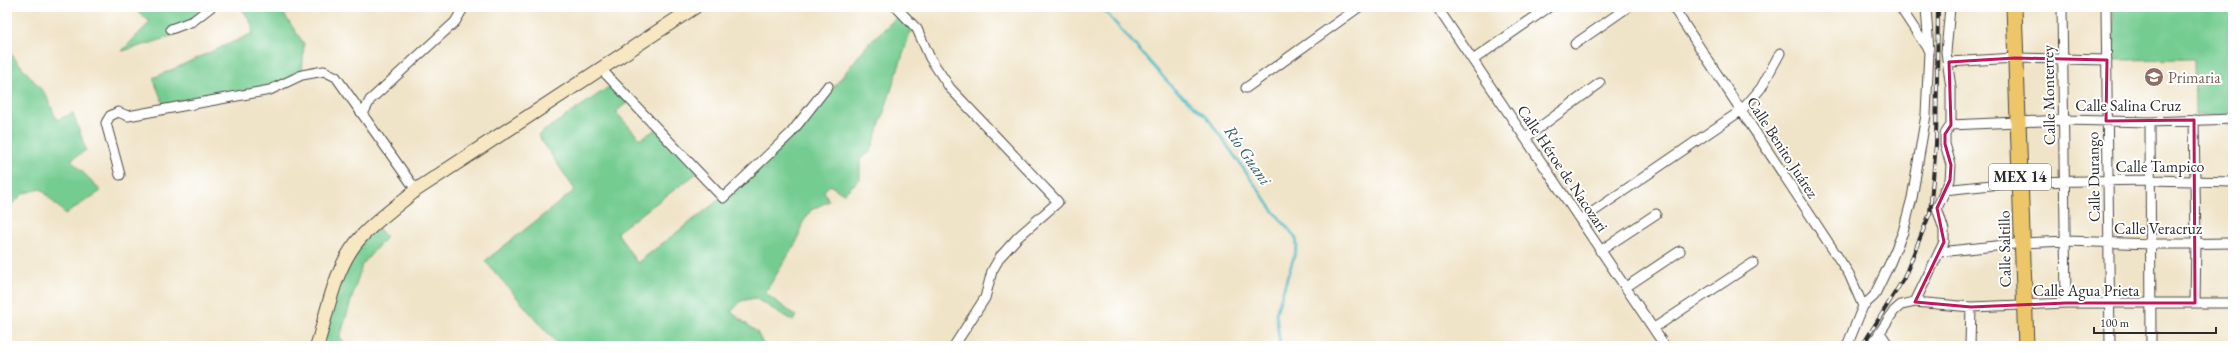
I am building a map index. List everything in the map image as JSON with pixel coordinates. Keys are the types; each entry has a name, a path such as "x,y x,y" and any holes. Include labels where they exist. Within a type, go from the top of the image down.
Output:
{"main road":[{"path":"317,346 344,263 361,237 416,190 695,7"},
{"name":"Calle Saltillo","path":"2014,7 2023,305 2026,346"}],"street":[{"path":"171,29 193,21 211,7"},
{"path":"363,114 370,100 455,22 464,7"},
{"path":"896,7 917,29 930,58 950,88 1058,202 1018,237 1000,256 992,271 986,298 954,346"},
{"path":"1246,88 1359,7"},
{"name":"Calle Héroe de Nacozari","path":"1437,7 1665,346"},
{"path":"1473,60 1549,7"},
{"path":"1575,44 1628,7"},
{"name":"Calle Benito Juárez","path":"1673,7 1849,274 1863,306"},
{"path":"1900,7 1929,51"},
{"path":"1847,346 1863,306 1874,296 1890,263 1903,232 1912,198 1926,115 1929,51 1926,7"},
{"path":"1871,346 1881,334 1894,311 1901,305 1915,302 1944,242 1944,230 1939,219 1937,208 1944,190 1950,180 1951,165 1945,144 1946,134 1951,126 1951,88 1949,62 1946,52 1950,7"},
{"name":"Calle Monterrey","path":"2062,7 2064,182 2067,241 2066,303"},
{"name":"Calle Durango","path":"2106,7 2106,121 2110,346"},
{"path":"1581,220 1742,110 1762,88 1780,52"},
{"path":"1949,62 2015,58 2107,60"},
{"path":"601,69 723,198 791,133 828,86"},
{"path":"120,175 106,123 110,116 118,112 128,116 270,90 302,75 324,71 336,78 416,190"},
{"path":"1525,138 1600,83"},
{"name":"Calle Salina Cruz","path":"1951,126 2064,120 2150,122 2233,119"},
{"path":"2194,120 2196,243 2195,303"},
{"path":"2150,122 2151,346"},
{"name":"Calle Tampico","path":"1944,190 2020,182 2151,180 2233,182"},
{"path":"1600,251 1656,214"},
{"name":"Calle Veracruz","path":"1940,252 2022,243 2067,241 2151,244 2233,243"},
{"path":"1626,288 1680,251"},
{"path":"1654,328 1754,263"},
{"name":"Calle Agua Prieta","path":"1915,302 1971,307 2066,303 2233,303"},
{"path":"1970,346 1971,307"},
{"path":"1881,334 1889,346"}],"highlighted area":[{"path":"2015,58 2107,60 2106,121 2194,120 2195,303 2066,303 1971,307 1915,302 1944,242 1937,208 1950,180 1951,165 1945,144 1945,134 1951,125 1949,62"}],"green space":[{"path":"133,7 215,7 195,24 172,36 122,51 150,22"},
{"path":"241,7 279,7 304,44 302,75 270,90 165,108 153,78 253,33 251,23"},
{"path":"2113,7 2233,7 2233,114 2195,115 2194,59 2114,60"},
{"path":"901,13 917,29 910,33 871,151 860,159 860,179 843,194 830,185 824,191 829,201 811,210 802,224 797,241 765,293 796,316 793,321 755,298 741,301 731,312 757,332 764,346 559,346 485,261 575,190 538,135 615,83 629,101 616,112 640,139 660,127 704,168 617,232 637,263 728,193 799,131 868,44"},
{"path":"11,54 46,95 57,120 73,113 86,150 71,160 101,191 65,214 41,189 24,193 7,209 7,57"},
{"path":"375,224 386,237 362,265 340,337 348,346 317,346 344,263"}],"waterway":[{"name":"Río Guani","path":"1101,7 1174,89 1207,117 1272,209 1296,238 1297,247 1276,313 1280,346"}],"railway":[{"path":"1862,346 1904,278 1930,213 1936,144 1938,7"}],"place":[{"name":"Primaria","path":"2154,77"}]}
